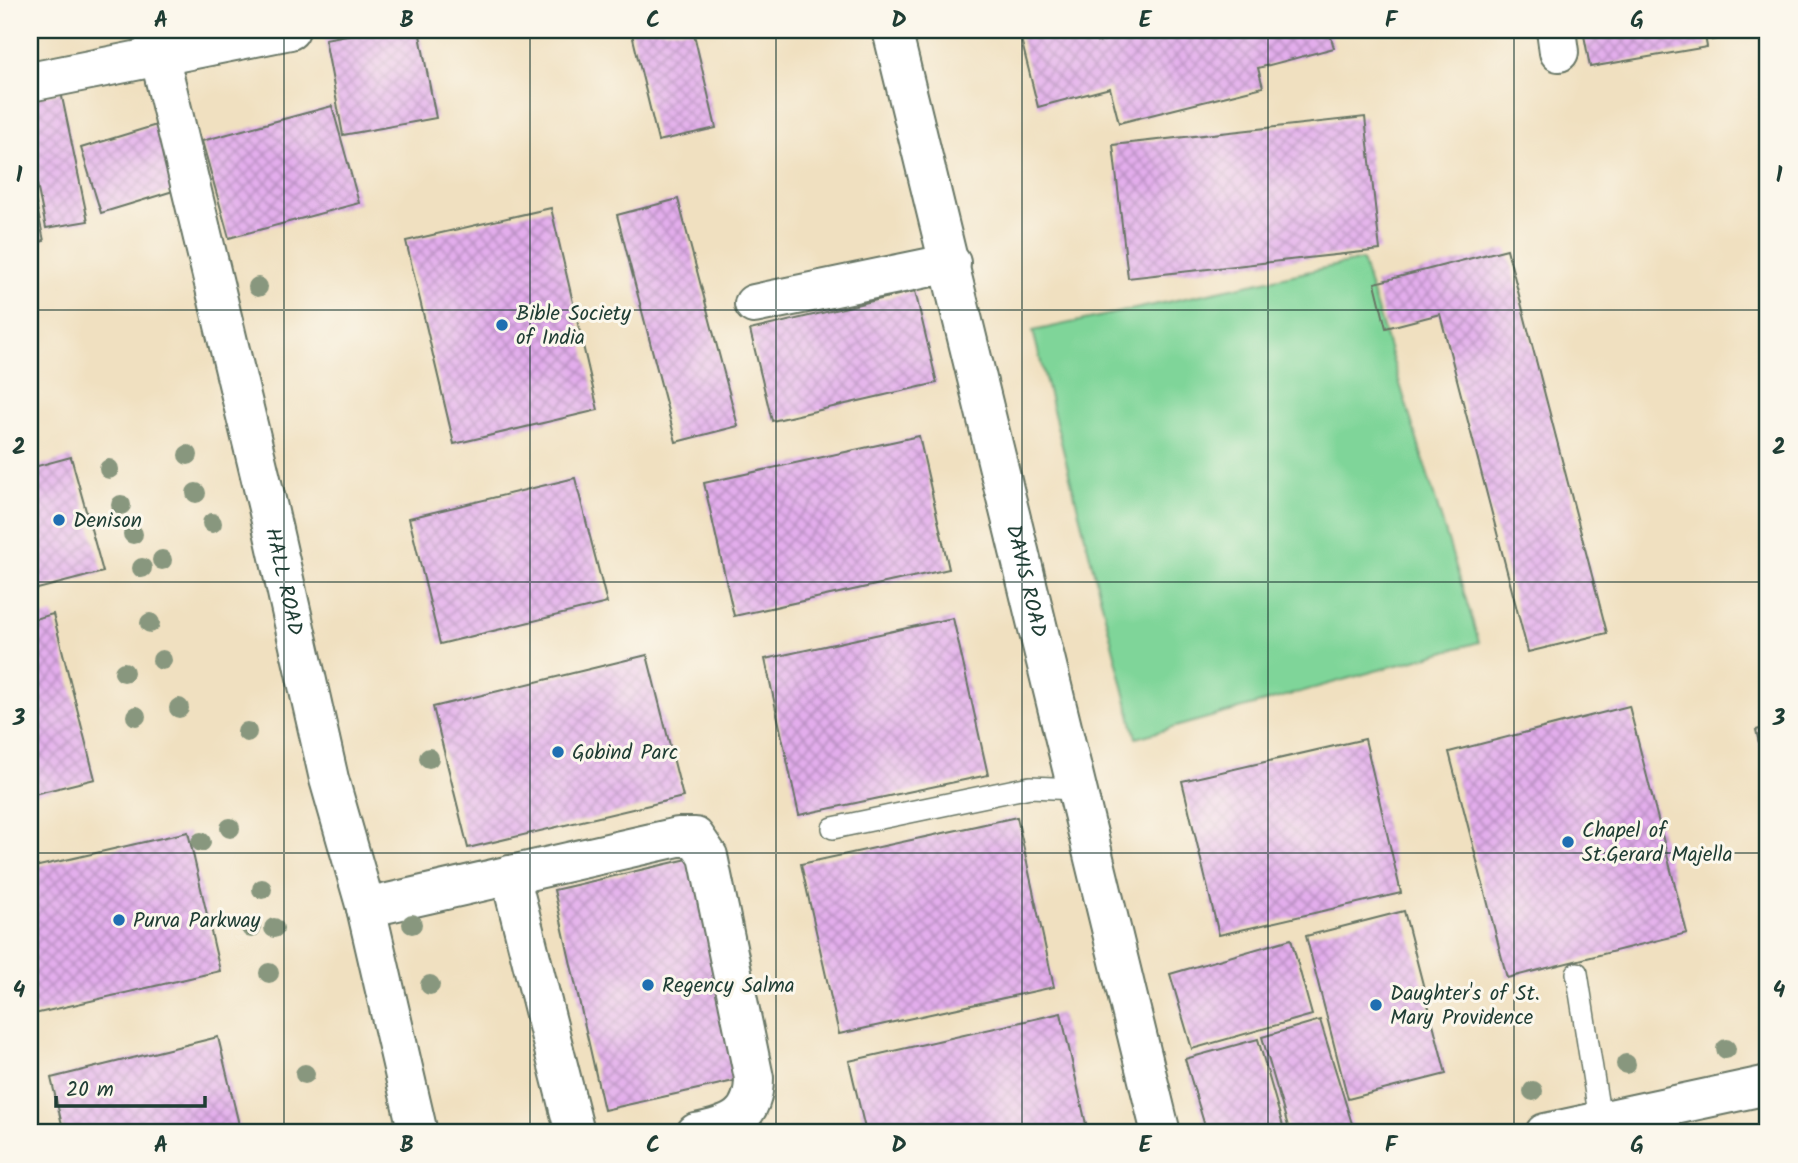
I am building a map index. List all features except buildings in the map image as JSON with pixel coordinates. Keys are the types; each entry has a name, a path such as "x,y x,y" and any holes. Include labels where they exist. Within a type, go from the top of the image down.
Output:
{"street":[{"path":"30,82 156,42 289,30"},
{"name":"DAVIS ROAD","path":"892,30 951,263 1075,789 1161,1133"},
{"name":"HALL ROAD","path":"156,42 270,516 328,779 366,908 418,1133"},
{"path":"754,304 951,263"},
{"path":"366,908 678,837 695,837 708,856 754,1078 750,1107 724,1127 696,1133"},
{"path":"510,875 575,1133"},
{"path":"1545,1133 1768,1085"}],"lane":[{"path":"833,828 1030,788 1075,789"},
{"path":"1577,974 1600,1120"}],"green space":[{"path":"1362,260 1479,642 1136,738 1033,331"}],"place":[{"name":"Bible Society of India","path":"502,325"},
{"name":"Denison","path":"59,520"},
{"name":"Gobind Parc","path":"558,752"},
{"name":"Chapel of St.Gerard Majella","path":"1568,842"},
{"name":"Purva Parkway","path":"119,920"},
{"name":"Regency Salma","path":"648,985"},
{"name":"Daughter's of St. Mary Providence","path":"1376,1005"}]}
